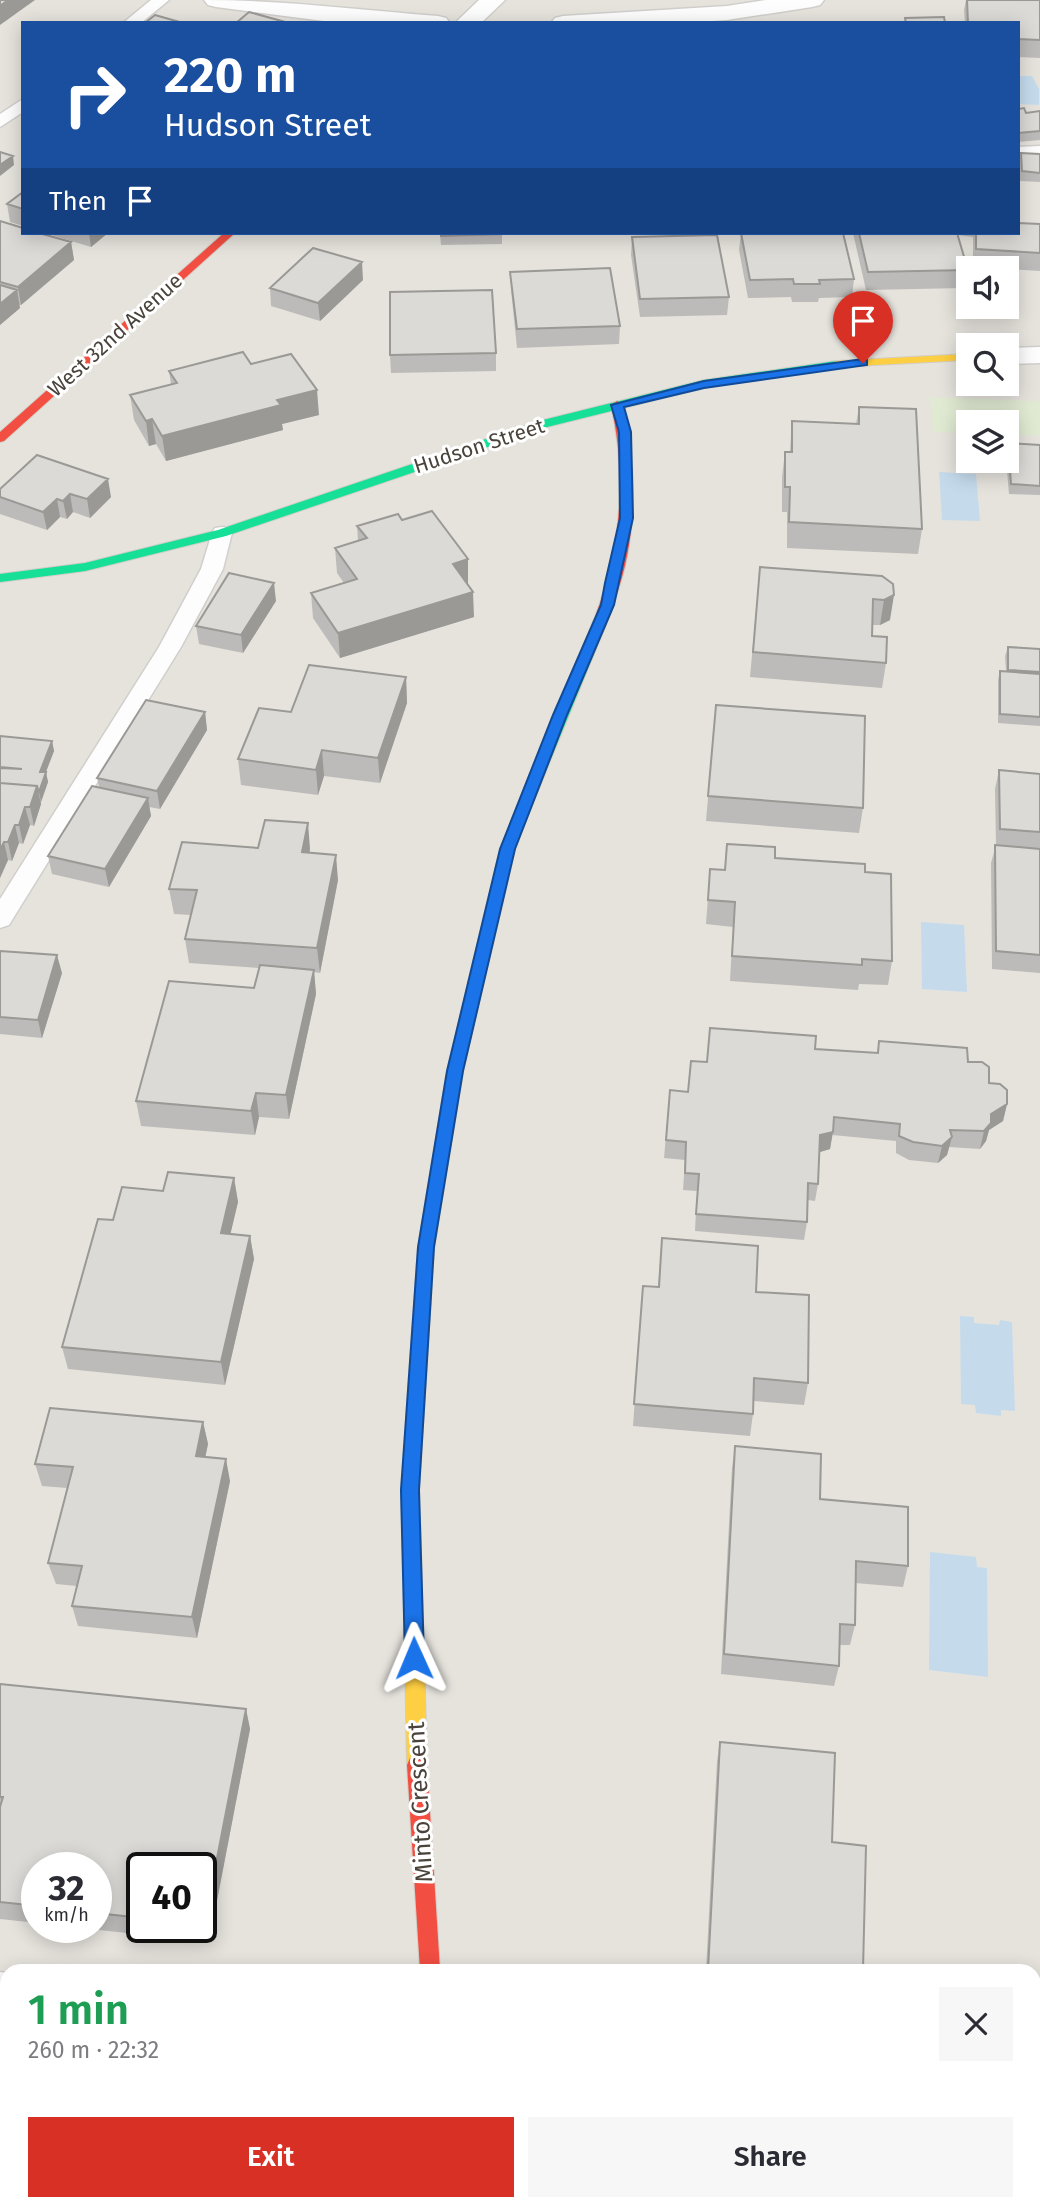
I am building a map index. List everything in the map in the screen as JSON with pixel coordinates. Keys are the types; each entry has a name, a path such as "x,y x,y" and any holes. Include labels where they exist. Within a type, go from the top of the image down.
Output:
{"street":[{"path":"216,0 316,14 411,21"},
{"path":"469,21 493,0"},
{"path":"596,21 727,13 813,0"},
{"name":"West 32nd Avenue","path":"0,438 228,235"},
{"path":"1019,356 1040,355"},
{"name":"Hudson Street","path":"0,578 85,567 222,533 543,424 704,384 837,364 956,358"},
{"name":"Minto Crescent","path":"430,1964 416,1741 410,1490 426,1247 455,1071 507,849 610,593 627,518 625,432 617,405"}],"lane":[{"path":"134,21 162,0"},
{"path":"0,122 21,106"},
{"path":"1020,152 1040,151"},
{"path":"0,919 170,647 212,569 222,533"}],"shaded area":[{"path":"0,0 1040,0 1040,1964 0,1964"}],"green space":[{"path":"930,397 1040,401 1040,436 1019,435 1019,410 956,410 956,433 933,432"}],"water":[{"path":"1020,76 1032,76 1039,89 1039,105 1020,104"},
{"path":"939,472 976,474 980,521 942,520"},
{"path":"921,922 964,925 967,992 922,989"},
{"path":"960,1316 974,1317 974,1323 999,1325 1000,1320 1012,1322 1015,1411 1001,1410 1001,1416 976,1413 975,1405 961,1404"},
{"path":"930,1552 976,1557 977,1567 987,1568 988,1677 929,1670"}],"building":[{"path":"967,0 1040,0 1040,40 1020,39 1020,21 968,21"},
{"path":"249,12 282,21 238,21"},
{"path":"155,15 176,21 148,21"},
{"path":"944,17 945,21 906,21 905,18"},
{"path":"1024,108 1026,113 1040,111 1040,131 1020,133 1020,109"},
{"path":"0,152 13,156 0,165"},
{"path":"1021,153 1040,154 1040,173 1022,171"},
{"path":"21,194 21,208 7,204"},
{"path":"0,221 21,227 21,235 46,235 71,242 18,287 0,282"},
{"path":"1020,223 1040,224 1040,253 976,249 976,235 1020,235"},
{"path":"717,235 729,297 640,299 632,237"},
{"path":"741,235 843,235 854,279 819,280 820,284 794,284 793,279 750,280"},
{"path":"859,235 958,235 964,256 956,256 956,270 868,272"},
{"path":"313,248 362,262 318,303 270,288"},
{"path":"610,268 620,326 517,329 510,272"},
{"path":"0,285 17,290 0,304"},
{"path":"492,290 496,353 390,355 390,292"},
{"path":"243,352 251,364 291,354 317,390 277,400 281,405 162,436 152,419 146,421 130,395 177,383 169,371"},
{"path":"859,407 916,409 922,529 789,522 790,487 785,487 785,452 792,452 792,421 859,424"},
{"path":"1019,444 1040,445 1040,486 1011,484 1010,473 1019,473"},
{"path":"37,455 108,479 87,499 70,494 63,501 57,499 43,512 0,497 0,489"},
{"path":"432,511 468,559 453,564 473,592 338,633 311,593 357,579 335,548 367,538 357,526 398,514 402,520"},
{"path":"760,567 882,576 893,584 894,595 884,600 873,599 872,636 887,637 886,663 753,652"},
{"path":"229,573 274,583 241,635 196,626"},
{"path":"1008,647 1040,649 1040,672 1008,670"},
{"path":"309,665 406,677 378,758 322,750 316,770 238,759 259,708 291,712"},
{"path":"1000,671 1040,674 1040,717 1000,714"},
{"path":"146,700 205,712 157,791 97,778"},
{"path":"716,705 865,716 863,808 708,796"},
{"path":"0,736 52,741 40,772 46,772 39,792 37,786 0,783 0,768 22,769 0,767"},
{"path":"999,770 1040,774 1040,832 1000,829"},
{"path":"0,783 37,786 30,807 25,807 19,825 15,825 8,842 4,842 0,850"},
{"path":"92,786 148,798 105,869 48,856"},
{"path":"265,820 308,823 302,852 336,855 317,948 185,939 197,890 169,889 182,842 258,848"},
{"path":"727,844 775,847 775,858 865,864 865,872 891,874 892,961 862,959 862,965 732,956 735,902 708,900 710,869 725,870"},
{"path":"995,845 1040,849 1040,955 996,951"},
{"path":"0,951 57,955 38,1020 0,1017"},
{"path":"260,965 314,970 286,1095 256,1093 251,1111 136,1101 169,981 254,988"},
{"path":"710,1028 816,1036 815,1049 878,1053 879,1041 967,1048 968,1062 982,1062 989,1067 989,1083 1000,1084 1007,1090 1007,1104 991,1114 991,1123 984,1131 950,1130 952,1137 942,1146 913,1142 899,1136 900,1124 834,1117 833,1132 820,1135 818,1184 808,1183 807,1222 696,1214 699,1174 685,1173 686,1142 666,1140 670,1090 688,1092 691,1061 707,1062"},
{"path":"168,1172 234,1178 221,1233 250,1236 221,1362 62,1347 98,1219 113,1220 122,1187 163,1191"},
{"path":"662,1238 758,1246 756,1292 809,1295 808,1383 754,1378 753,1414 634,1404 643,1286 659,1287"},
{"path":"50,1408 203,1422 196,1456 226,1459 192,1617 72,1606 82,1566 48,1563 73,1467 35,1464"},
{"path":"735,1446 821,1454 820,1499 908,1507 908,1566 856,1561 855,1625 840,1624 839,1666 724,1654"},
{"path":"0,1684 246,1709 217,1858 217,1852 126,1852 126,1916 112,1915 112,1852 21,1852 21,1904 0,1902 0,1807 3,1797 0,1797"},
{"path":"720,1742 835,1753 832,1842 866,1846 863,1964 708,1964"}],"traffic: fast":[{"path":"0,578 85,567 222,533 543,424 704,384 836,364"},
{"path":"412,1554 410,1490 426,1247 455,1071 507,849 602,617"}],"traffic: slow":[{"path":"836,364 956,358"},
{"path":"412,1554 417,1765"}],"traffic: jam":[{"path":"0,438 228,235"},
{"path":"602,617 618,567 626,512 626,456 617,405"},
{"path":"417,1765 430,1964"}],"route":[{"path":"414,1658 410,1490 426,1247 455,1071 507,849 607,605 627,518 625,432 617,405 704,384 837,364 863,363"}]}
